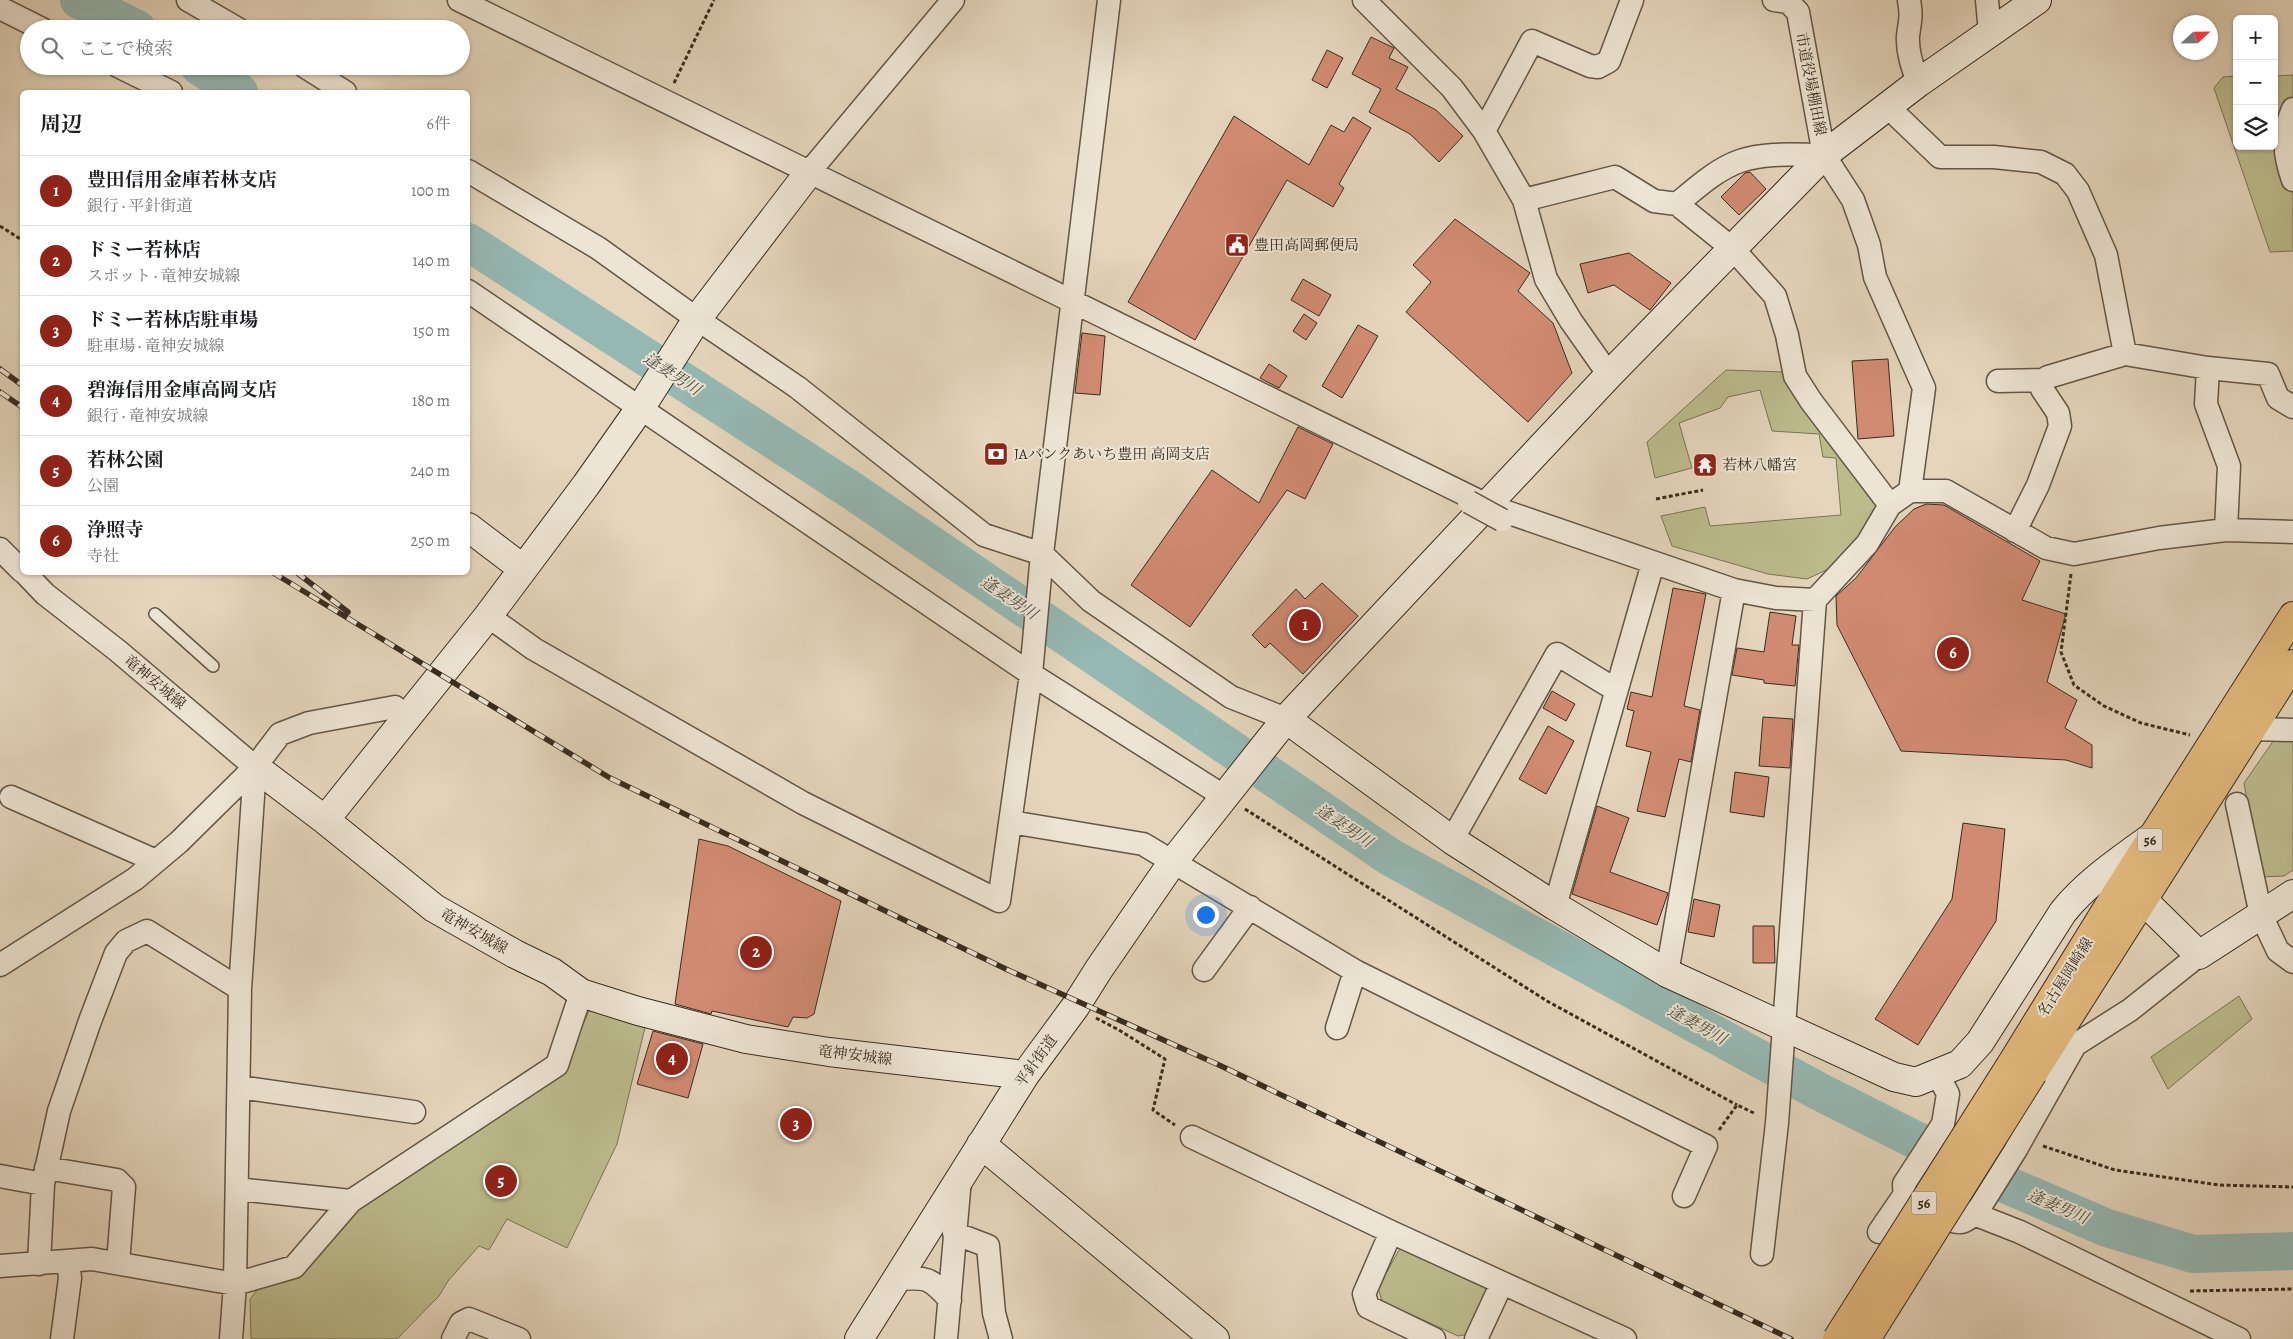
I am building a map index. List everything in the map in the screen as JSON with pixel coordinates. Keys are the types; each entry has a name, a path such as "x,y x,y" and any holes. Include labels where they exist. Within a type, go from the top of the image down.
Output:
{"main road":[{"name":"名古屋岡崎線","path":"1866,1339 2154,835 2293,616"},
{"name":"名古屋岡崎線","path":"1837,1339 2022,1069 2142,899 2293,664"}],"street":[{"path":"188,0 222,20"},
{"path":"459,0 1073,301 1487,509 1734,590 1776,598 1815,600"},
{"path":"325,820 488,616 522,568 586,485 641,406 695,322 810,171 953,0"},
{"path":"488,616 534,649 803,803 998,901 1032,669 1042,559 1109,0"},
{"path":"1364,0 1452,88 1484,130 1524,200 1546,280 1570,321 1609,376"},
{"path":"1484,130 1532,41 1590,66 1598,67 1609,61 1632,0"},
{"name":"市道役場棚田線","path":"1774,0 1788,2 1798,12 1824,155"},
{"path":"1909,0 1912,17 1908,37 1911,63 1918,83"},
{"path":"1987,0 1990,33"},
{"name":"平針街道","path":"859,1339 1025,1075 1075,1007 1172,863 1281,724 1487,509 1609,376 1824,155 1918,83 2037,0"},
{"path":"0,8 24,20"},
{"path":"137,75 168,90"},
{"path":"318,75 342,90"},
{"path":"1888,106 1940,157 1994,156 2041,162 2065,174 2078,191 2106,255 2125,354"},
{"path":"2293,109 2284,137 2286,159 2293,180"},
{"path":"1677,204 1704,181 1740,161 1772,155 1824,155 1854,200 1870,245 1875,277 1924,388 1910,491"},
{"path":"470,172 598,248 695,322 797,387 984,535 1042,559 1099,607 1231,696 1281,724 1452,840 1555,906 1667,972 1784,1028 1894,1077 1916,1082 1938,1075 1960,1064 1980,1042 2063,912 2075,898 2106,871 2154,835"},
{"path":"1524,200 1615,177 1654,201 1677,204 1733,249 1775,296 1795,376 1811,401 1890,505"},
{"path":"470,292 1032,669 1226,794"},
{"path":"1998,381 2042,380 2125,354 2208,368 2268,374 2278,398 2293,407"},
{"path":"2208,368 2206,404 2229,466 2226,530"},
{"path":"2015,531 2038,485 2060,426 2058,413 2042,390 2042,380"},
{"path":"1762,1254 1777,1123 1815,600 1867,544 1890,505 1910,491 1946,491 2046,548 2074,554 2159,538 2226,530 2293,532"},
{"path":"470,529 522,568"},
{"name":"竜神安城線","path":"0,549 20,569"},
{"path":"1555,906 1652,563"},
{"name":"竜神安城線","path":"26,575 45,594 118,651 255,767 325,820 434,908 552,972 582,993 638,1011 746,1039 828,1052 1025,1075"},
{"path":"1667,972 1734,590"},
{"path":"1452,840 1557,654 1616,690"},
{"path":"0,965 135,879 255,767 280,734 309,723 395,707"},
{"path":"2253,729 2293,730"},
{"path":"230,1339 235,1284 240,989 255,767"},
{"path":"11,796 156,861"},
{"path":"2236,804 2261,915 2278,951 2293,962"},
{"path":"1011,822 1142,844 1356,971 1706,1146 1684,1196"},
{"path":"1904,1189 1908,1202 1949,1222 1962,1222 1977,1211 2018,1145 2075,1045 2130,1010 2199,955 2293,894"},
{"path":"2142,899 2199,955"},
{"path":"1204,970 1250,907"},
{"path":"39,1264 44,1176 59,1111 116,953 126,942 147,931 240,989"},
{"path":"1337,1028 1356,971"},
{"path":"0,1266 92,1259 235,1284 294,1267 351,1201 557,1065 582,993"},
{"path":"1879,1232 1943,1124 1948,1094 1938,1075"},
{"path":"239,1087 414,1112"},
{"path":"1192,1137 1391,1232 1625,1339"},
{"path":"981,1144 1215,1339"},
{"path":"0,1176 44,1176 117,1180 124,1187 118,1263"},
{"path":"946,1339 960,1178"},
{"path":"236,1189 351,1201"},
{"path":"1977,1211 2240,1339"},
{"path":"1391,1232 1364,1294 1368,1307 1422,1337"},
{"path":"954,1233 988,1246 994,1313 1001,1339"},
{"path":"62,1339 70,1278 68,1261"},
{"path":"897,1279 919,1276 932,1282 950,1300"},
{"path":"1476,1339 1502,1283"},
{"path":"453,1339 461,1323 469,1319 519,1339"}],"lane":[{"path":"155,614 213,666"}],"path":[{"path":"664,102 714,0"},
{"path":"0,226 20,239"},
{"path":"1656,499 1703,490"},
{"path":"2074,554 2061,652 2074,685 2104,706 2140,723 2216,739"},
{"path":"1226,794 1547,1001 1737,1105 1777,1123"},
{"path":"1075,1007 1119,1030 1165,1060 1153,1110 1192,1137"},
{"path":"1706,1146 1737,1105"},
{"path":"2018,1145 2115,1170 2219,1185 2293,1187"},
{"path":"2188,1292 2293,1289"}],"shaded area":[{"path":"2293,75 2293,251 2270,252 2235,150 2278,150 2278,76"},
{"path":"2233,76 2233,144 2214,88 2223,77"},
{"path":"1726,370 1783,372 1882,496 1843,562 1807,579 1768,574 1672,546 1661,516 1705,507 1710,526 1841,515 1836,458 1823,457 1819,434 1772,431 1760,390 1728,397 1720,408 1679,423 1692,468 1655,478 1647,442"},
{"path":"2274,740 2293,740 2293,870 2284,876 2260,877 2244,783"},
{"path":"2239,996 2252,1019 2168,1089 2151,1057"},
{"path":"589,1011 604,1011 647,1019 617,1144 567,1248 507,1219 489,1250 479,1246 448,1281 439,1296 397,1339 251,1339 250,1299 257,1290 300,1274 370,1198 563,1070"},
{"path":"1404,1247 1485,1287 1488,1295 1469,1334 1458,1336 1382,1301 1378,1288 1399,1250"}],"building":[{"path":"1371,37 1394,48 1389,58 1408,67 1396,89 1436,110 1463,136 1439,162 1410,134 1369,112 1381,89 1352,74"},
{"path":"1327,50 1343,58 1327,88 1312,80"},
{"path":"1234,116 1309,165 1331,125 1344,132 1353,117 1371,128 1339,184 1344,188 1333,207 1287,180 1195,340 1128,302"},
{"path":"1750,172 1766,189 1739,215 1721,197 1745,173"},
{"path":"1455,219 1530,273 1518,291 1553,323 1572,373 1528,422 1406,312 1431,282 1413,265"},
{"path":"1629,253 1671,283 1650,310 1614,285 1588,293 1580,264"},
{"path":"1303,279 1331,295 1319,316 1291,300"},
{"path":"1304,314 1317,323 1306,340 1293,331"},
{"path":"1358,325 1378,336 1342,398 1322,386"},
{"path":"1082,333 1105,336 1100,395 1075,393"},
{"path":"1888,359 1894,436 1858,439 1852,361"},
{"path":"1269,364 1287,376 1279,388 1260,378"},
{"path":"1298,427 1333,444 1305,499 1287,490 1190,627 1131,585 1212,470 1259,503"},
{"path":"1926,504 1944,505 2040,561 2022,600 2066,614 2047,682 2077,700 2065,728 2092,745 2092,768 2066,760 1901,751 1837,625 1836,596 1856,578 1895,527 1914,509"},
{"path":"1322,583 1358,616 1303,674 1270,643 1265,648 1252,635 1296,589 1305,599"},
{"path":"1673,588 1706,594 1684,706 1700,710 1691,762 1679,759 1665,817 1637,811 1651,752 1626,746 1634,711 1627,709 1631,692 1652,697"},
{"path":"1770,612 1796,616 1792,645 1799,645 1795,686 1764,683 1764,680 1732,675 1737,648 1764,652"},
{"path":"1552,691 1575,704 1566,721 1543,708"},
{"path":"1763,717 1793,719 1790,768 1759,766"},
{"path":"1548,726 1574,741 1546,794 1519,779"},
{"path":"1735,772 1769,777 1764,817 1730,812"},
{"path":"1597,806 1629,818 1610,872 1668,893 1657,925 1572,894"},
{"path":"1963,823 2005,829 1996,921 1918,1045 1875,1019 1952,899"},
{"path":"699,839 728,846 841,901 814,1014 807,1018 793,1017 788,1027 712,1011 711,1014 675,1004"},
{"path":"1694,899 1720,905 1714,937 1688,932"},
{"path":"1753,926 1774,926 1775,963 1753,963"},
{"path":"653,1031 703,1044 688,1098 637,1084"}],"waterway":[{"name":"逢妻男川","path":"79,0 119,20"},
{"name":"逢妻男川","path":"213,75 236,90"},
{"name":"逢妻男川","path":"470,243 851,490 1390,857 1820,1092 1993,1179 2107,1228 2193,1254 2293,1251"}],"railway":[{"path":"0,369 20,384"},
{"path":"0,392 20,406"},
{"path":"277,575 610,778 1008,970 1219,1065 1791,1339"},
{"path":"300,575 348,612"}],"place":[{"name":"豊田高岡郵便局","path":"1237,245"},
{"name":"JAバンクあいち豊田 高岡支店","path":"996,454"},
{"name":"若林八幡宮","path":"1705,465"},
{"name":"豊田信用金庫若林支店","path":"1305,625"},
{"name":"浄照寺","path":"1953,653"},
{"name":"ドミー若林店","path":"756,952"},
{"name":"碧海信用金庫高岡支店","path":"672,1059"},
{"name":"ドミー若林店駐車場","path":"796,1124"},
{"name":"若林公園","path":"501,1181"}]}
